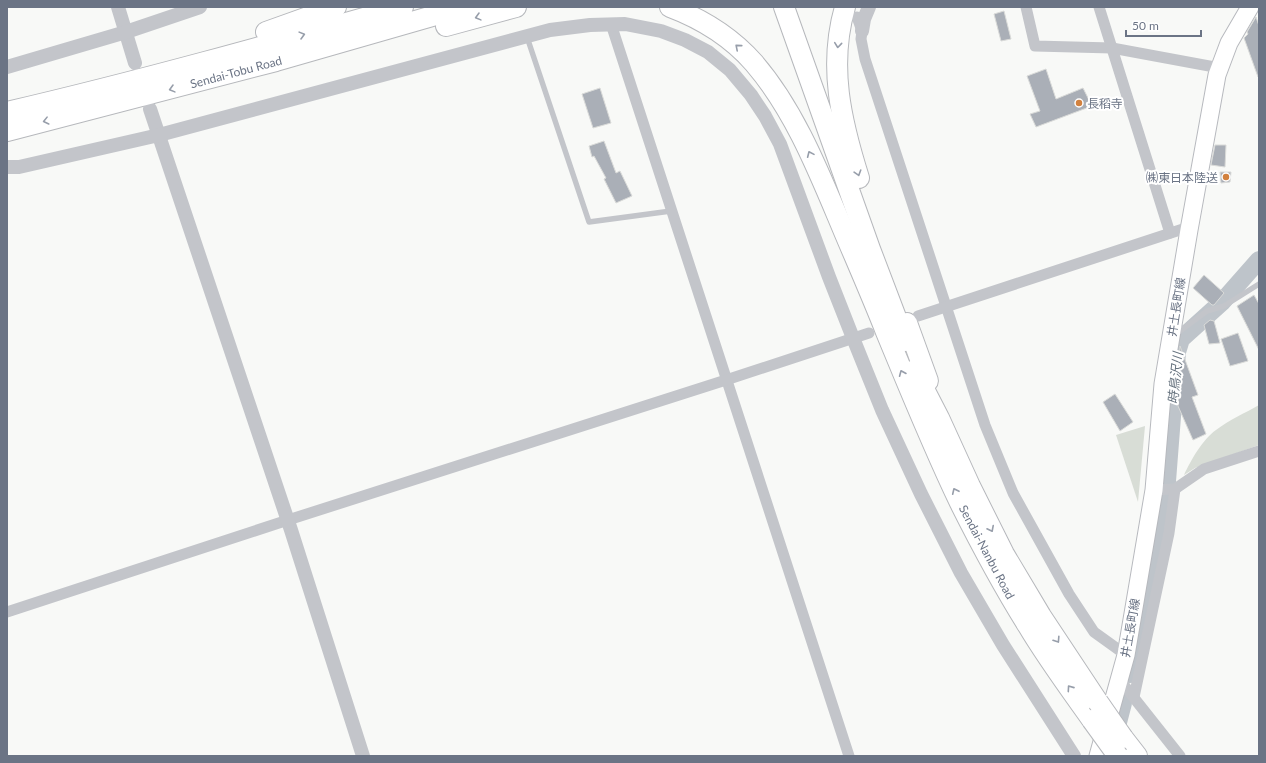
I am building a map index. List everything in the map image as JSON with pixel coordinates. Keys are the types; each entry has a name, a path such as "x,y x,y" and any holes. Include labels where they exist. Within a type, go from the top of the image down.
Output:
{"highway":[{"path":"57,101 196,54 268,32 336,7"},
{"name":"Sendai-Tobu Road","path":"7,112 57,101 403,7"},
{"name":"Sendai-Tobu Road","path":"7,130 236,72 339,44 464,7"},
{"path":"236,72 279,70 516,7"},
{"path":"670,7 702,21 722,34 753,62 778,95 803,138 878,332"},
{"path":"774,7 869,274 878,332"},
{"path":"784,7 875,263 922,385 939,418"},
{"path":"851,12 840,31 837,56 842,117 848,143 880,244 928,381 939,418"},
{"name":"Sendai-Nanbu Road","path":"878,332 961,504 991,562 1028,627 1095,711 1121,747 1137,756"},
{"name":"Sendai-Nanbu Road","path":"939,418 970,486 1004,554 1042,616 1095,711"}],"main road":[{"name":"井土長町線","path":"1098,756 1126,655 1154,490 1163,384 1189,226 1217,75 1229,43 1250,7"}],"street":[{"path":"118,7 135,64"},
{"path":"7,66 126,32 200,7"},
{"path":"869,7 864,19 861,39 865,59 984,425 1013,493 1069,594 1094,632 1126,655"},
{"path":"1026,7 1035,46 1112,48 1220,68"},
{"path":"1099,7 1170,233"},
{"path":"851,12 862,30"},
{"path":"611,24 848,756"},
{"path":"7,167 19,166 159,135 550,30 590,25 625,24 661,31 685,40 708,52 730,70 751,95 765,116 780,144 829,277 882,410 921,494 961,573 1003,645 1074,756"},
{"path":"150,109 288,520 363,756"},
{"path":"918,316 1189,226"},
{"path":"7,612 853,338 878,332"},
{"path":"1154,490 1175,489 1204,470 1259,451"},
{"path":"1134,697 1169,533 1175,489"},
{"path":"1119,679 1180,756"}],"lane":[{"path":"527,37 589,222 672,211"},
{"path":"1171,338 1207,310 1224,306 1259,284"}],"shaded area":[{"path":"1259,405 1259,445 1195,468 1184,475 1198,450 1211,434 1226,423"},
{"path":"1145,426 1138,502 1116,435"}],"building":[{"path":"1004,11 1011,39 1001,41 994,14"},
{"path":"1256,17 1259,26 1258,77 1244,38 1248,34 1247,32"},
{"path":"1046,69 1056,99 1083,88 1092,106 1036,127 1030,114 1040,111 1027,76"},
{"path":"600,88 611,123 593,128 582,94"},
{"path":"604,141 616,173 620,171 632,196 616,203 604,179 606,178 594,156 592,157 589,146"},
{"path":"1215,145 1226,145 1225,167 1211,165"},
{"name":"㈱東日本陸送","path":"1220,172 1231,172 1230,182 1221,183"},
{"path":"1204,275 1224,293 1214,305 1212,305 1193,288"},
{"path":"1254,295 1259,304 1259,350 1237,306"},
{"path":"1210,320 1214,321 1220,343 1209,344 1204,325"},
{"path":"1238,333 1248,361 1230,366 1221,339"},
{"path":"1180,346 1198,395 1192,397 1206,434 1193,440 1178,406"},
{"path":"1115,394 1133,422 1120,431 1103,402"}],"waterway":[{"name":"時鳥沢川","path":"1167,481 1177,352 1181,339 1222,302 1259,260"},
{"name":"時鳥沢川","path":"1130,674 1165,499"},
{"name":"時鳥沢川","path":"1114,738 1123,703"}],"place":[{"name":"長稻寺","path":"1079,103"},
{"name":"㈱東日本陸送","path":"1226,177"}]}
